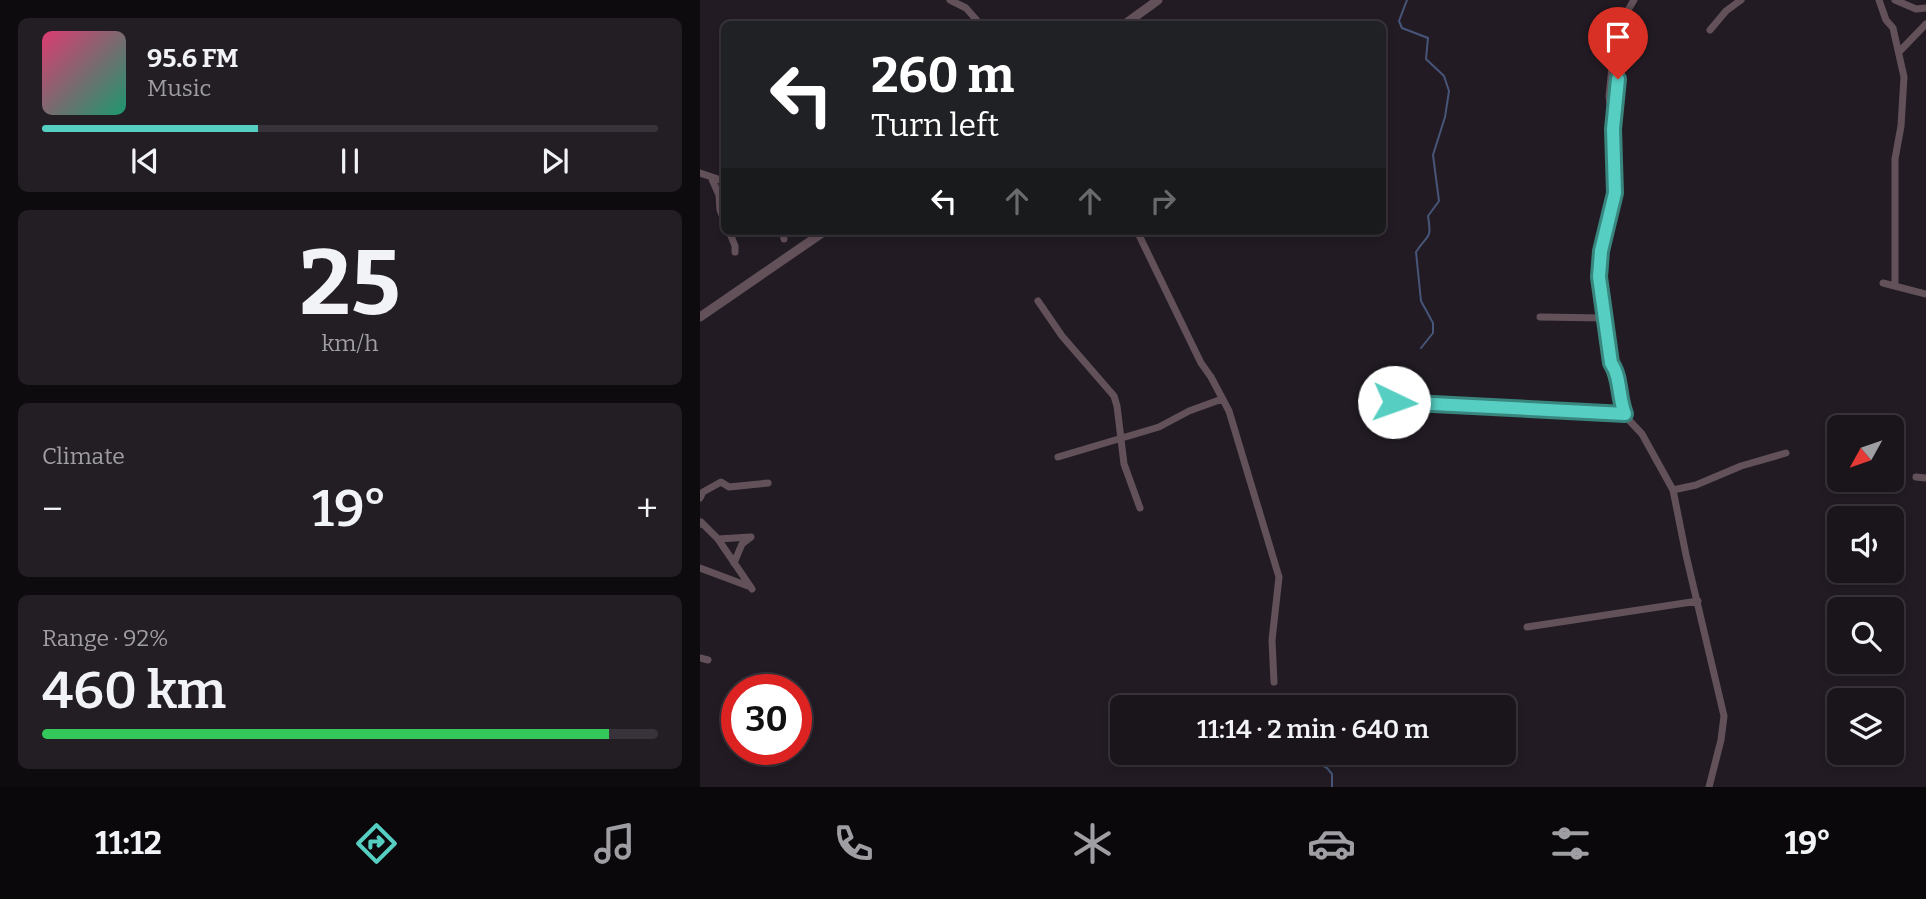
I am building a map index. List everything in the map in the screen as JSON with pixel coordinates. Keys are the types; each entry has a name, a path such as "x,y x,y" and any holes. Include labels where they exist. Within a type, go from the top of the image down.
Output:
{"street":[{"path":"950,0 966,8 977,21"},
{"path":"1129,21 1158,0"},
{"path":"1634,0 1623,22 1621,38 1613,58 1609,96 1615,193 1601,251 1599,277 1619,401 1625,414 1642,434 1673,490 1724,716 1709,787"},
{"path":"1710,30 1741,0"},
{"path":"1879,0 1886,20 1893,28 1904,77 1901,126 1895,159 1895,286"},
{"path":"1895,0 1916,9 1926,8"},
{"path":"1899,52 1926,24"},
{"path":"700,173 721,180"},
{"path":"711,177 719,195 721,212"},
{"path":"731,235 735,252"},
{"path":"700,317 819,235"},
{"path":"1139,235 1195,351 1229,411 1279,578 1272,640 1274,682"},
{"path":"1883,283 1926,294"},
{"path":"1038,301 1062,336 1114,396 1124,464 1140,508"},
{"path":"1540,317 1605,318"},
{"path":"1058,457 1159,426 1222,399"},
{"path":"1394,402 1625,414"},
{"path":"1673,490 1696,485 1741,466 1786,453"},
{"path":"1916,477 1926,478"},
{"path":"701,494 721,482 729,486 768,482"},
{"path":"700,568 752,589 718,540 701,522"},
{"path":"718,540 751,537 742,544 734,563"},
{"path":"1527,628 1698,601"}],"waterway":[{"path":"1407,0 1399,21 1402,28 1428,38 1426,59 1444,76 1449,91 1445,117 1433,155 1439,201 1428,216 1428,236 1416,252 1421,301 1433,323 1433,333 1421,348"},
{"path":"1321,765 1332,774 1332,787"}],"route":[{"path":"1394,402 1625,414 1619,401 1616,373 1611,363 1599,277 1601,251 1615,193 1613,129 1618,79"}]}
